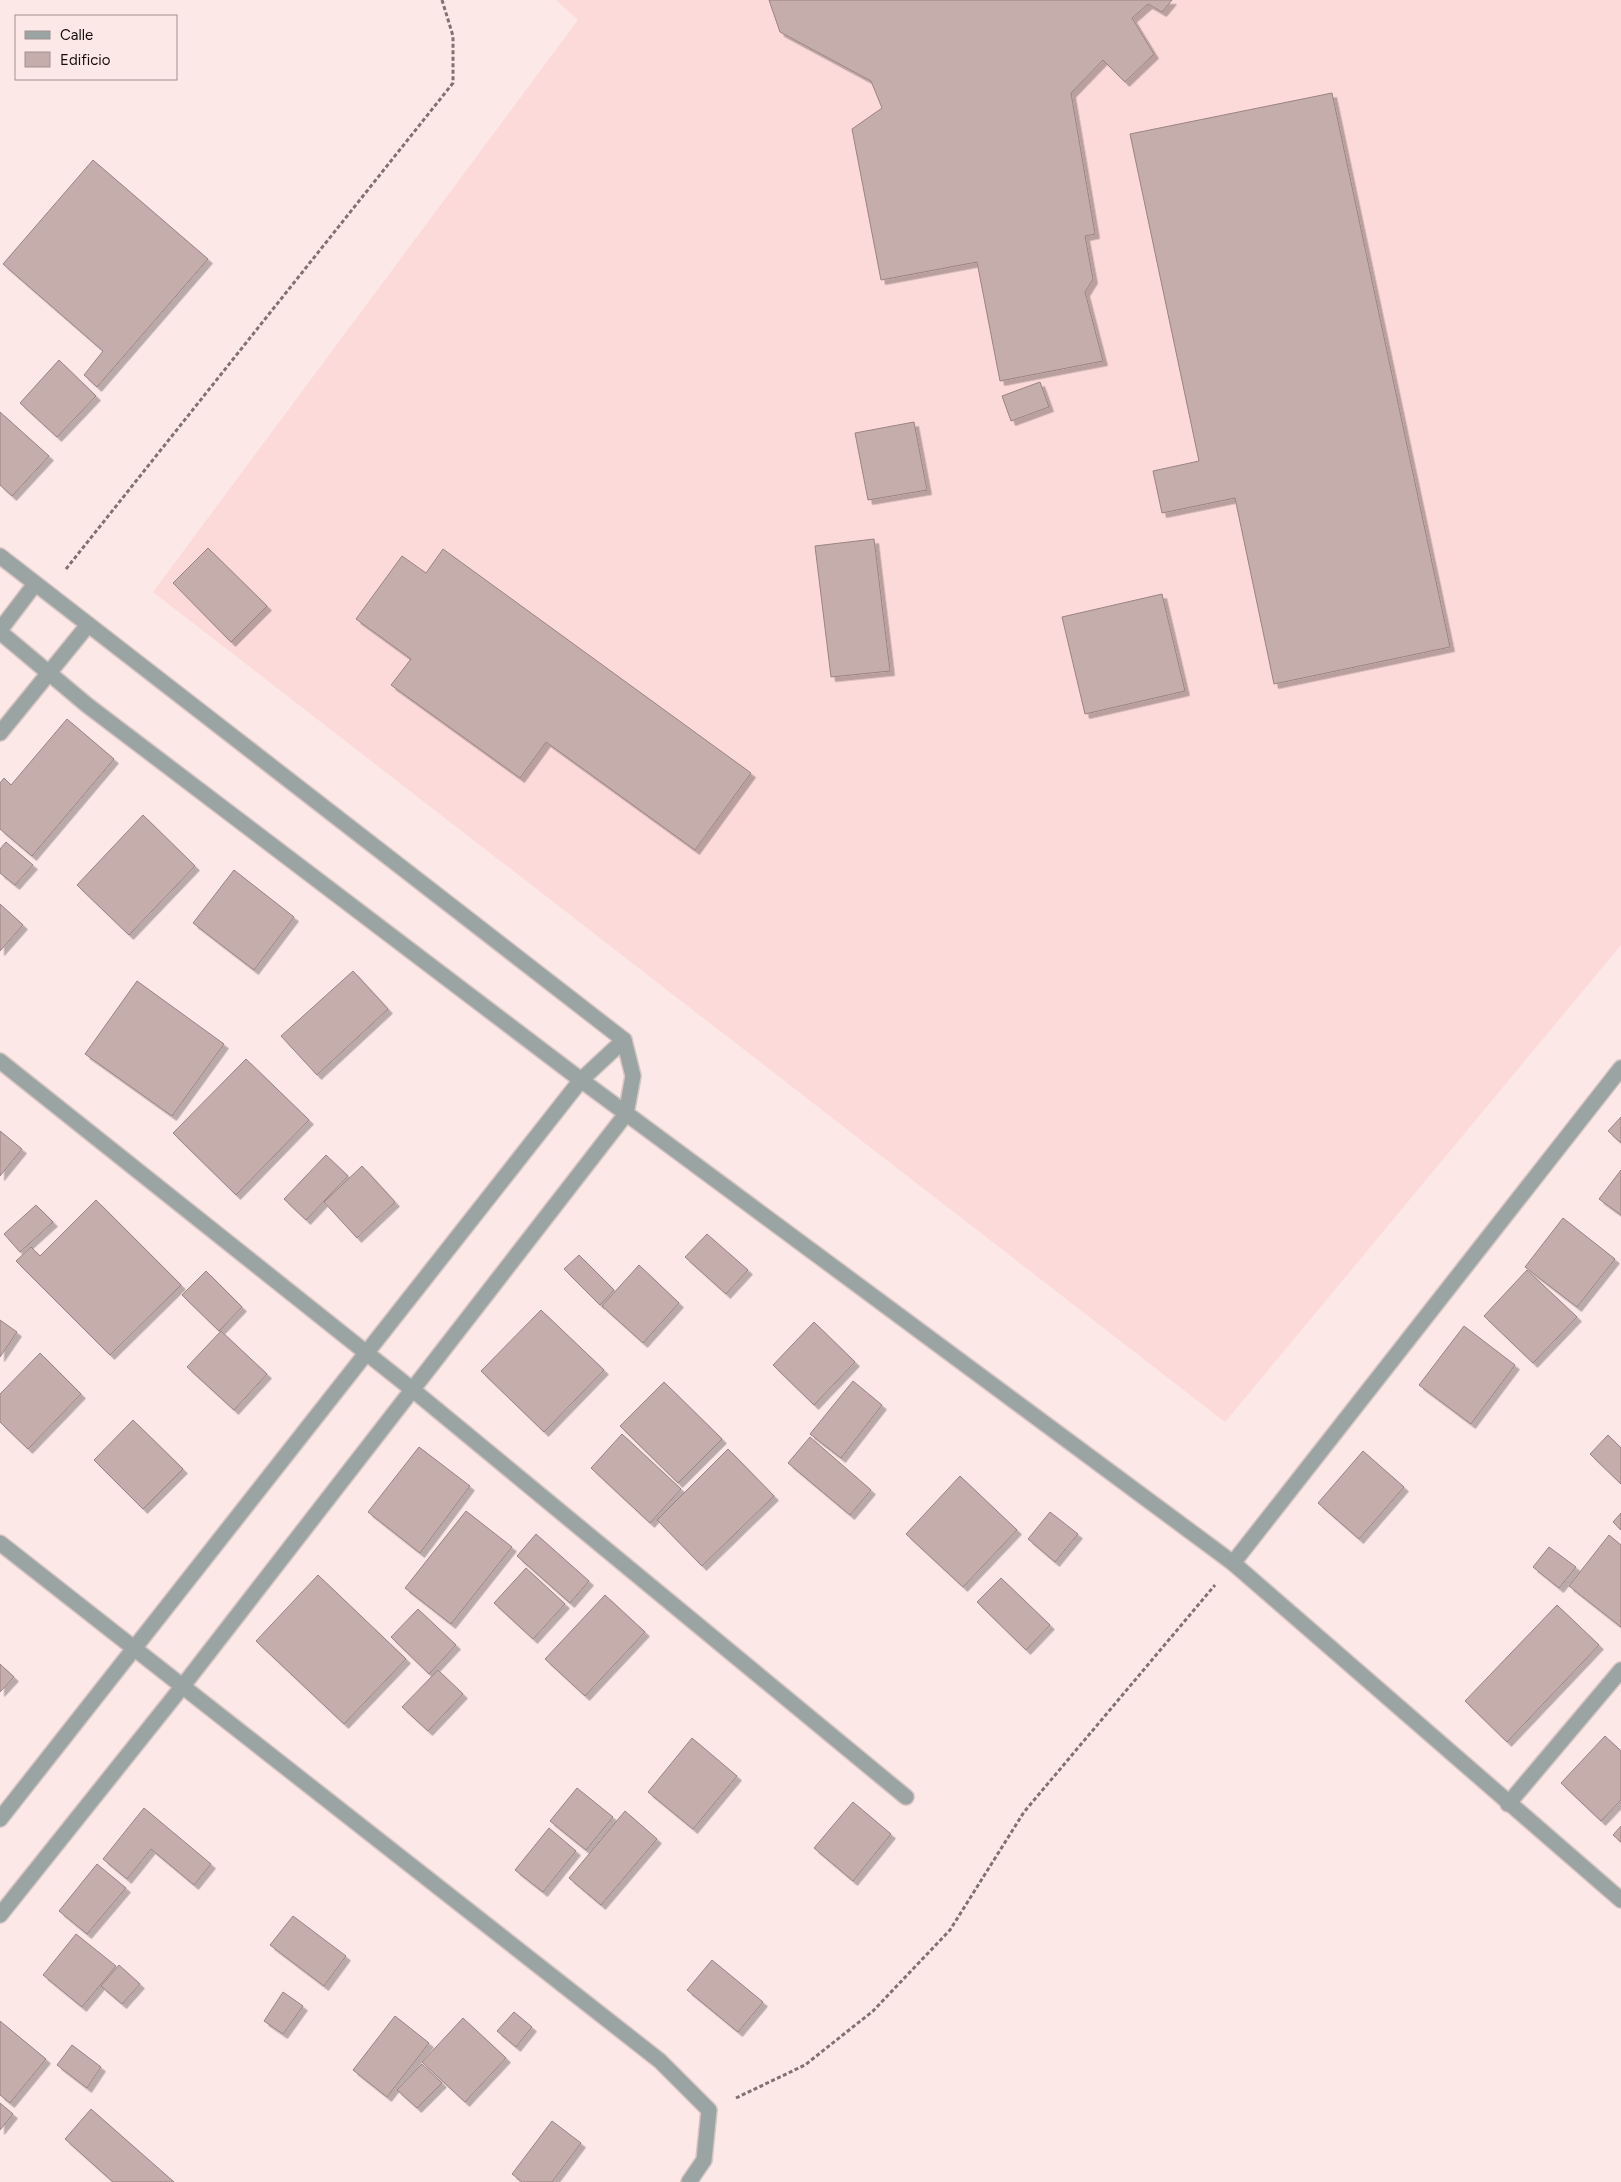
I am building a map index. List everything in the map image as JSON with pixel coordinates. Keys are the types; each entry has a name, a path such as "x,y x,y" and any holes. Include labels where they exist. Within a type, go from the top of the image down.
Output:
{"street":[{"path":"0,556 624,1040 633,1076 626,1114 182,1687 0,1915"},
{"path":"41,589 0,631 87,705 626,1114 1233,1563 1508,1804 1621,1900"},
{"path":"0,734 88,625"},
{"path":"0,1818 581,1080 624,1040"},
{"path":"0,1062 413,1390 906,1797"},
{"path":"1233,1563 1621,1068"},
{"path":"0,1544 660,2061 709,2110 704,2160 689,2182"},
{"path":"1508,1804 1621,1670"}],"path":[{"path":"41,589 453,83 453,36 442,0"},
{"path":"709,2110 805,2065 873,2011 950,1930 1024,1812 1233,1563"}],"shaded area":[{"path":"556,0 1621,0 1621,945 1225,1422 153,592 578,20"}],"building":[{"path":"769,0 1172,0 1162,12 1148,4 1132,18 1154,54 1125,82 1103,60 1071,93 1095,234 1085,236 1093,279 1085,292 1103,361 1000,381 977,262 881,280 852,129 882,108 871,81 780,32"},
{"path":"1332,93 1450,647 1274,684 1235,498 1162,513 1153,471 1199,461 1130,134"},
{"path":"93,160 208,259 97,387 84,375 103,351 3,264"},
{"path":"59,360 96,396 57,437 20,403"},
{"path":"1040,382 1049,407 1011,421 1002,396"},
{"path":"0,412 49,456 12,496 0,485"},
{"path":"914,422 927,490 868,500 855,433"},
{"path":"874,539 890,671 831,677 815,546"},
{"path":"208,548 267,606 231,642 173,583"},
{"path":"443,549 751,773 695,850 546,742 520,778 391,685 411,659 356,619 402,556 426,573"},
{"path":"1162,594 1185,691 1085,714 1062,617"},
{"path":"67,719 114,759 32,856 0,829 0,783 4,778 11,785"},
{"path":"143,815 195,866 129,935 77,885"},
{"path":"6,842 33,865 15,885 0,873 0,849"},
{"path":"234,870 294,917 254,970 193,923"},
{"path":"0,904 23,925 0,951"},
{"path":"353,971 388,1009 317,1075 281,1036"},
{"path":"137,981 224,1044 172,1116 85,1054"},
{"path":"246,1059 309,1120 236,1195 173,1133"},
{"path":"1621,1117 1621,1143 1608,1131"},
{"path":"0,1131 22,1149 0,1176"},
{"path":"326,1155 348,1176 306,1220 284,1199"},
{"path":"362,1166 395,1202 357,1238 324,1202"},
{"path":"1621,1170 1621,1215 1599,1199"},
{"path":"96,1200 181,1285 110,1355 16,1261 31,1247 40,1256"},
{"path":"36,1205 53,1222 20,1252 4,1234"},
{"path":"1563,1218 1615,1259 1577,1307 1525,1267"},
{"path":"707,1234 748,1270 726,1294 685,1257"},
{"path":"579,1255 614,1290 600,1305 564,1269"},
{"path":"639,1265 679,1303 643,1343 602,1306"},
{"path":"1527,1270 1577,1317 1533,1363 1484,1316"},
{"path":"206,1271 242,1307 219,1331 182,1295"},
{"path":"541,1310 604,1370 544,1432 481,1371"},
{"path":"0,1320 17,1332 0,1357"},
{"path":"814,1322 855,1362 814,1405 773,1365"},
{"path":"1464,1326 1515,1365 1471,1424 1419,1385"},
{"path":"221,1331 267,1374 234,1410 187,1367"},
{"path":"40,1353 81,1394 28,1449 0,1422 0,1394"},
{"path":"853,1381 882,1405 841,1458 810,1434"},
{"path":"664,1382 722,1439 678,1483 620,1426"},
{"path":"133,1420 183,1469 143,1509 94,1460"},
{"path":"622,1434 681,1489 650,1523 591,1468"},
{"path":"1608,1435 1621,1448 1621,1484 1590,1454"},
{"path":"810,1437 871,1490 850,1515 788,1463"},
{"path":"419,1447 470,1486 420,1553 368,1512"},
{"path":"728,1449 774,1496 702,1566 657,1520"},
{"path":"1363,1451 1404,1487 1359,1539 1318,1503"},
{"path":"960,1476 1017,1530 963,1587 906,1534"},
{"path":"466,1511 512,1547 451,1624 405,1588"},
{"path":"1050,1512 1078,1534 1055,1562 1028,1539"},
{"path":"1621,1513 1621,1530 1613,1522"},
{"path":"536,1534 589,1581 570,1603 517,1556"},
{"path":"1609,1535 1621,1545 1621,1627 1569,1586"},
{"path":"1549,1547 1576,1567 1559,1588 1533,1567"},
{"path":"526,1568 565,1604 533,1639 494,1603"},
{"path":"318,1575 406,1659 344,1724 256,1641"},
{"path":"1001,1578 1050,1625 1026,1650 977,1602"},
{"path":"605,1595 645,1632 585,1696 545,1659"},
{"path":"1557,1605 1599,1645 1507,1742 1465,1701"},
{"path":"418,1609 456,1645 429,1674 391,1637"},
{"path":"0,1664 14,1677 0,1692"},
{"path":"438,1670 463,1694 428,1731 402,1707"},
{"path":"1605,1736 1621,1751 1621,1800 1601,1821 1561,1783"},
{"path":"692,1738 737,1776 693,1829 648,1792"},
{"path":"577,1788 613,1817 586,1850 550,1821"},
{"path":"853,1802 891,1834 853,1881 814,1848"},
{"path":"144,1808 211,1864 194,1885 151,1849 127,1879 103,1859"},
{"path":"625,1811 657,1839 601,1905 569,1878"},
{"path":"1621,1826 1621,1842 1613,1835"},
{"path":"549,1828 576,1851 543,1892 515,1870"},
{"path":"97,1864 126,1888 87,1934 59,1911"},
{"path":"293,1916 346,1956 324,1986 270,1945"},
{"path":"76,1934 116,1966 82,2007 43,1975"},
{"path":"712,1960 763,2002 738,2032 687,1990"},
{"path":"119,1965 140,1984 122,2004 101,1986"},
{"path":"283,1992 303,2006 283,2034 264,2021"},
{"path":"514,2012 532,2027 516,2047 497,2031"},
{"path":"395,2016 429,2043 387,2097 353,2070"},
{"path":"463,2018 506,2058 465,2102 422,2062"},
{"path":"0,2021 46,2059 10,2103 0,2095"},
{"path":"72,2045 101,2067 87,2088 57,2065"},
{"path":"422,2064 442,2083 417,2108 397,2090"},
{"path":"0,2103 13,2114 0,2130"},
{"path":"91,2109 174,2182 113,2182 65,2139"},
{"path":"552,2121 581,2143 552,2182 522,2182 512,2174"}]}
